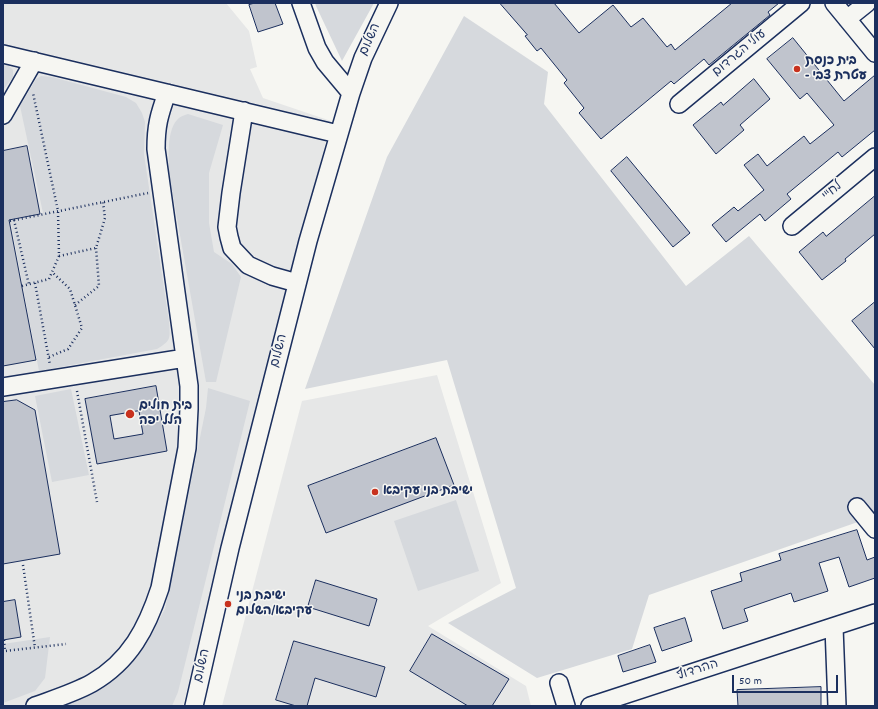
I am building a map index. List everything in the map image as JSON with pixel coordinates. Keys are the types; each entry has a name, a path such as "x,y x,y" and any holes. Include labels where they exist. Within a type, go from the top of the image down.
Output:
{"street":[{"path":"301,3 317,48 325,62 351,93"},
{"name":"השלום","path":"194,706 230,548 297,283 338,134 363,58 389,3"},
{"name":"עולי הגרדום","path":"679,104 801,3"},
{"path":"834,3 875,53"},
{"path":"847,19 867,3"},
{"path":"3,54 31,66 167,93 338,134"},
{"path":"3,115 9,101 31,66"},
{"path":"35,706 90,684 108,673 133,648 153,610 160,588 187,448 189,409 189,386 156,149 156,128 159,113 167,93"},
{"path":"244,111 230,193 227,227 232,248 248,266 272,276 297,283"},
{"name":"לח\"י","path":"792,226 875,157"},
{"path":"8,384 74,376 185,358"},
{"path":"857,506 875,529"},
{"name":"ההרדוף","path":"590,706 875,613"},
{"path":"834,627 837,706"},
{"path":"559,684 566,706"}],"path":[{"path":"22,286 49,279 59,256 58,211 31,66"},
{"path":"10,220 162,190"},
{"path":"75,305 99,286 96,248 105,218 103,202"},
{"path":"14,220 29,285"},
{"path":"59,256 96,248"},
{"path":"49,357 68,349 82,328 70,289 52,272"},
{"path":"35,283 53,379"},
{"path":"74,376 97,502"},
{"path":"23,565 35,648"},
{"path":"4,640 5,651 66,644"}],"shaded area":[{"name":"בית חולים הלל יפה","path":"3,3 226,3 249,31 257,67 250,69 263,98 331,121 183,706 3,706"},
{"path":"315,3 374,3 342,61 316,6"},
{"path":"464,16 548,72 544,104 686,286 749,236 875,385 875,516 649,595 632,649 537,678 448,623 516,588 447,360 305,389 387,157"},
{"path":"3,65 9,66 13,70 13,77 3,90"},
{"path":"41,76 52,77 126,97 136,103 142,113 145,122 144,154 170,335 168,341 157,349 39,371 10,219 43,213 20,106 36,79"},
{"path":"188,114 223,125 209,173 209,223 214,252 232,264 241,277 216,382 206,382 169,173 169,144 172,129 179,118"},
{"name":"ישיבת בני עקיבא","path":"437,375 501,583 428,626 526,686 531,706 222,706 302,401"},
{"path":"208,388 250,401 178,692 172,706 57,706 94,691 118,676 137,656 152,634 165,609 206,408"},
{"path":"71,389 89,475 52,482 35,396"},
{"path":"456,500 479,571 418,591 394,521"},
{"path":"50,637 45,678 35,691 3,703 3,644"}],"building":[{"path":"255,3 275,3 283,24 258,32 249,5"},
{"path":"500,3 554,3 579,33 613,5 631,27 643,18 667,47 671,44 675,50 732,3 779,3 768,12 770,15 709,65 704,59 674,84 671,81 601,139 579,113 584,108 564,83 567,80 541,48 537,51 525,36 527,35"},
{"path":"793,38 844,101 875,75 875,130 842,157 838,152 787,194 791,199 765,221 760,214 726,242 712,225 734,207 738,211 764,190 744,165 758,154 767,166 804,136 810,144 834,125 807,93 800,99 767,59"},
{"path":"754,79 770,99 740,125 744,130 716,154 693,125 721,102 723,105"},
{"path":"27,146 40,214 9,220 36,360 3,366 3,151"},
{"path":"627,157 690,233 673,247 611,171"},
{"path":"875,196 875,234 845,259 846,261 822,280 799,252 823,232 826,236"},
{"path":"875,302 875,349 852,321"},
{"path":"156,386 167,451 97,464 85,399","holes":["139,411 143,434 114,439 110,416"]},
{"path":"17,400 35,410 60,554 3,564 3,402"},
{"path":"436,438 454,485 326,533 308,486"},
{"path":"857,530 867,560 875,557 875,578 849,587 839,557 819,563 828,591 794,602 791,593 744,609 748,621 723,629 711,591 742,581 740,573 781,560 779,554"},
{"path":"316,580 377,599 369,626 308,607"},
{"path":"15,600 21,637 3,640 3,602"},
{"path":"685,618 692,641 662,651 654,628"},
{"path":"432,634 509,679 492,706 468,706 410,671"},
{"path":"294,641 385,667 376,697 315,678 307,706 296,706 276,700"},
{"path":"650,645 656,662 623,672 618,656"},
{"path":"821,687 821,706 738,706 737,690"}],"place":[{"name":"בית כנסת - עטרת צבי","path":"797,69"},
{"name":"בית חולים הלל יפה","path":"130,414"},
{"name":"ישיבת בני עקיבא","path":"375,492"},
{"name":"ישיבת בני עקיבא/השלום","path":"228,604"}]}
